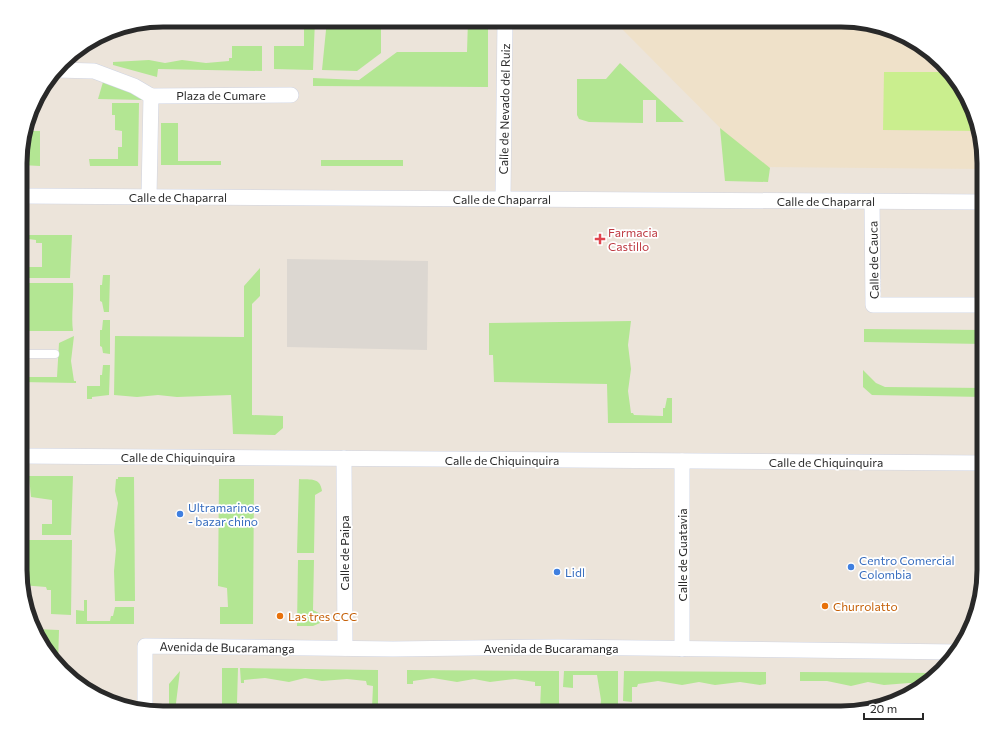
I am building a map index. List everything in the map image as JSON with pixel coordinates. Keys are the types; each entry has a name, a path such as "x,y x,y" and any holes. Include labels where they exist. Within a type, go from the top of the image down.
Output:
{"street":[{"name":"Calle de Nevado del Ruiz","path":"503,198 505,27"},
{"path":"64,70 94,71 134,86 151,96 149,196"},
{"name":"Plaza de Cumare","path":"151,96 291,95"},
{"name":"Calle de Chaparral","path":"27,196 977,202"},
{"name":"Calle de Cauca","path":"872,201 873,304 977,305"},
{"name":"Calle de Chiquinquira","path":"27,456 977,463"},
{"name":"Calle de Paipa","path":"344,458 345,648"},
{"name":"Calle de Guatavia","path":"682,461 682,649"},
{"name":"Avenida de Bucaramanga","path":"145,704 145,646 950,652"}],"lane":[{"path":"27,354 55,354"}],"shaded area":[{"path":"620,27 850,27 885,34 901,41 924,55 943,73 954,87 970,119 977,154 977,169 759,167"},
{"path":"287,259 428,261 427,350 287,347"}],"green space":[{"path":"304,27 315,27 313,70 274,69 274,46 304,46"},
{"path":"326,27 381,27 381,53 357,71 322,70"},
{"path":"468,27 488,27 488,87 313,86 313,78 359,80 397,52 467,52"},
{"path":"232,46 262,46 262,71 158,69 157,77 113,65 113,62 149,60 165,63 182,60 206,63 229,61 229,58 232,58"},
{"path":"620,63 684,122 656,122 656,100 643,100 643,123 589,122 579,119 577,115 577,79 606,79"},
{"path":"884,72 942,72 954,87 963,103 970,119 973,131 883,130"},
{"path":"103,82 142,96 143,100 98,99"},
{"path":"112,103 139,103 138,166 90,166 89,159 118,159 118,147 122,147 122,131 115,130 115,115 112,115"},
{"path":"161,123 178,123 178,161 221,161 221,165 161,165"},
{"path":"720,128 770,168 768,182 725,181"},
{"path":"31,131 40,131 40,166 27,165 28,145"},
{"path":"321,160 403,160 403,166 321,166"},
{"path":"27,235 72,235 70,278 27,278 27,267 42,267 42,243 36,243 36,240 27,239"},
{"path":"260,268 260,296 252,304 252,415 283,416 283,428 275,435 233,434 231,395 177,397 158,395 137,397 114,395 115,336 244,337 244,286"},
{"path":"103,275 110,275 109,312 104,312 102,302 100,301 100,285 102,285"},
{"path":"28,283 73,283 73,331 27,331"},
{"path":"103,320 110,320 110,354 103,353 102,347 100,346 100,330 102,330"},
{"path":"631,321 628,345 631,369 628,391 631,413 634,415 663,416 663,408 665,408 667,398 672,398 672,423 608,423 607,384 494,382 493,355 489,355 489,323"},
{"path":"864,329 977,330 977,344 864,342"},
{"path":"74,336 71,361 74,381 76,381 76,383 27,382 27,377 57,377 59,343"},
{"path":"103,365 110,365 109,395 87,399 87,386 100,386 100,375 102,375"},
{"path":"863,370 876,383 885,387 977,388 977,397 872,395 863,387"},
{"path":"29,476 73,476 71,535 42,535 42,524 52,524 52,500 31,497"},
{"path":"118,477 134,477 135,601 115,601 114,571 116,550 114,531 118,503 115,491 116,479 118,479"},
{"path":"219,479 254,479 253,624 220,624 220,607 228,607 227,588 218,586"},
{"path":"299,479 317,481 322,491 315,495 314,553 297,553"},
{"path":"27,540 72,540 71,615 51,614 51,590 47,590 46,587 28,586"},
{"path":"298,560 314,560 313,610 323,615 320,623 313,626 297,626"},
{"path":"84,600 87,600 87,621 110,621 115,607 134,607 134,624 76,624 76,610 84,611"},
{"path":"41,629 59,630 58,656 50,646"},
{"path":"222,668 238,668 237,703 239,703 239,706 222,706"},
{"path":"240,668 378,670 378,706 372,706 373,686 367,685 366,681 347,679 322,681 305,678 289,682 265,678 244,680 244,683 241,683"},
{"path":"407,670 559,671 559,706 540,706 541,686 535,686 535,682 515,679 490,682 474,679 457,682 433,678 413,681 413,684 407,684"},
{"path":"180,671 176,706 169,706 169,684"},
{"path":"564,671 618,671 618,706 601,706 597,675 573,675 573,688 563,687"},
{"path":"624,671 766,672 766,684 760,685 740,682 715,685 699,682 682,685 658,681 638,684 637,687 632,687 632,702 623,701"},
{"path":"800,672 930,673 916,684 884,685 868,682 851,686 827,681 800,681"}],"place":[{"name":"Farmacia Castillo","path":"600,239"},
{"name":"Ultramarinos - bazar chino","path":"180,514"},
{"name":"Centro Comercial Colombia","path":"851,567"},
{"name":"Lidl","path":"557,572"},
{"name":"Churrolatto","path":"825,606"},
{"name":"Las tres CCC","path":"280,616"}]}
